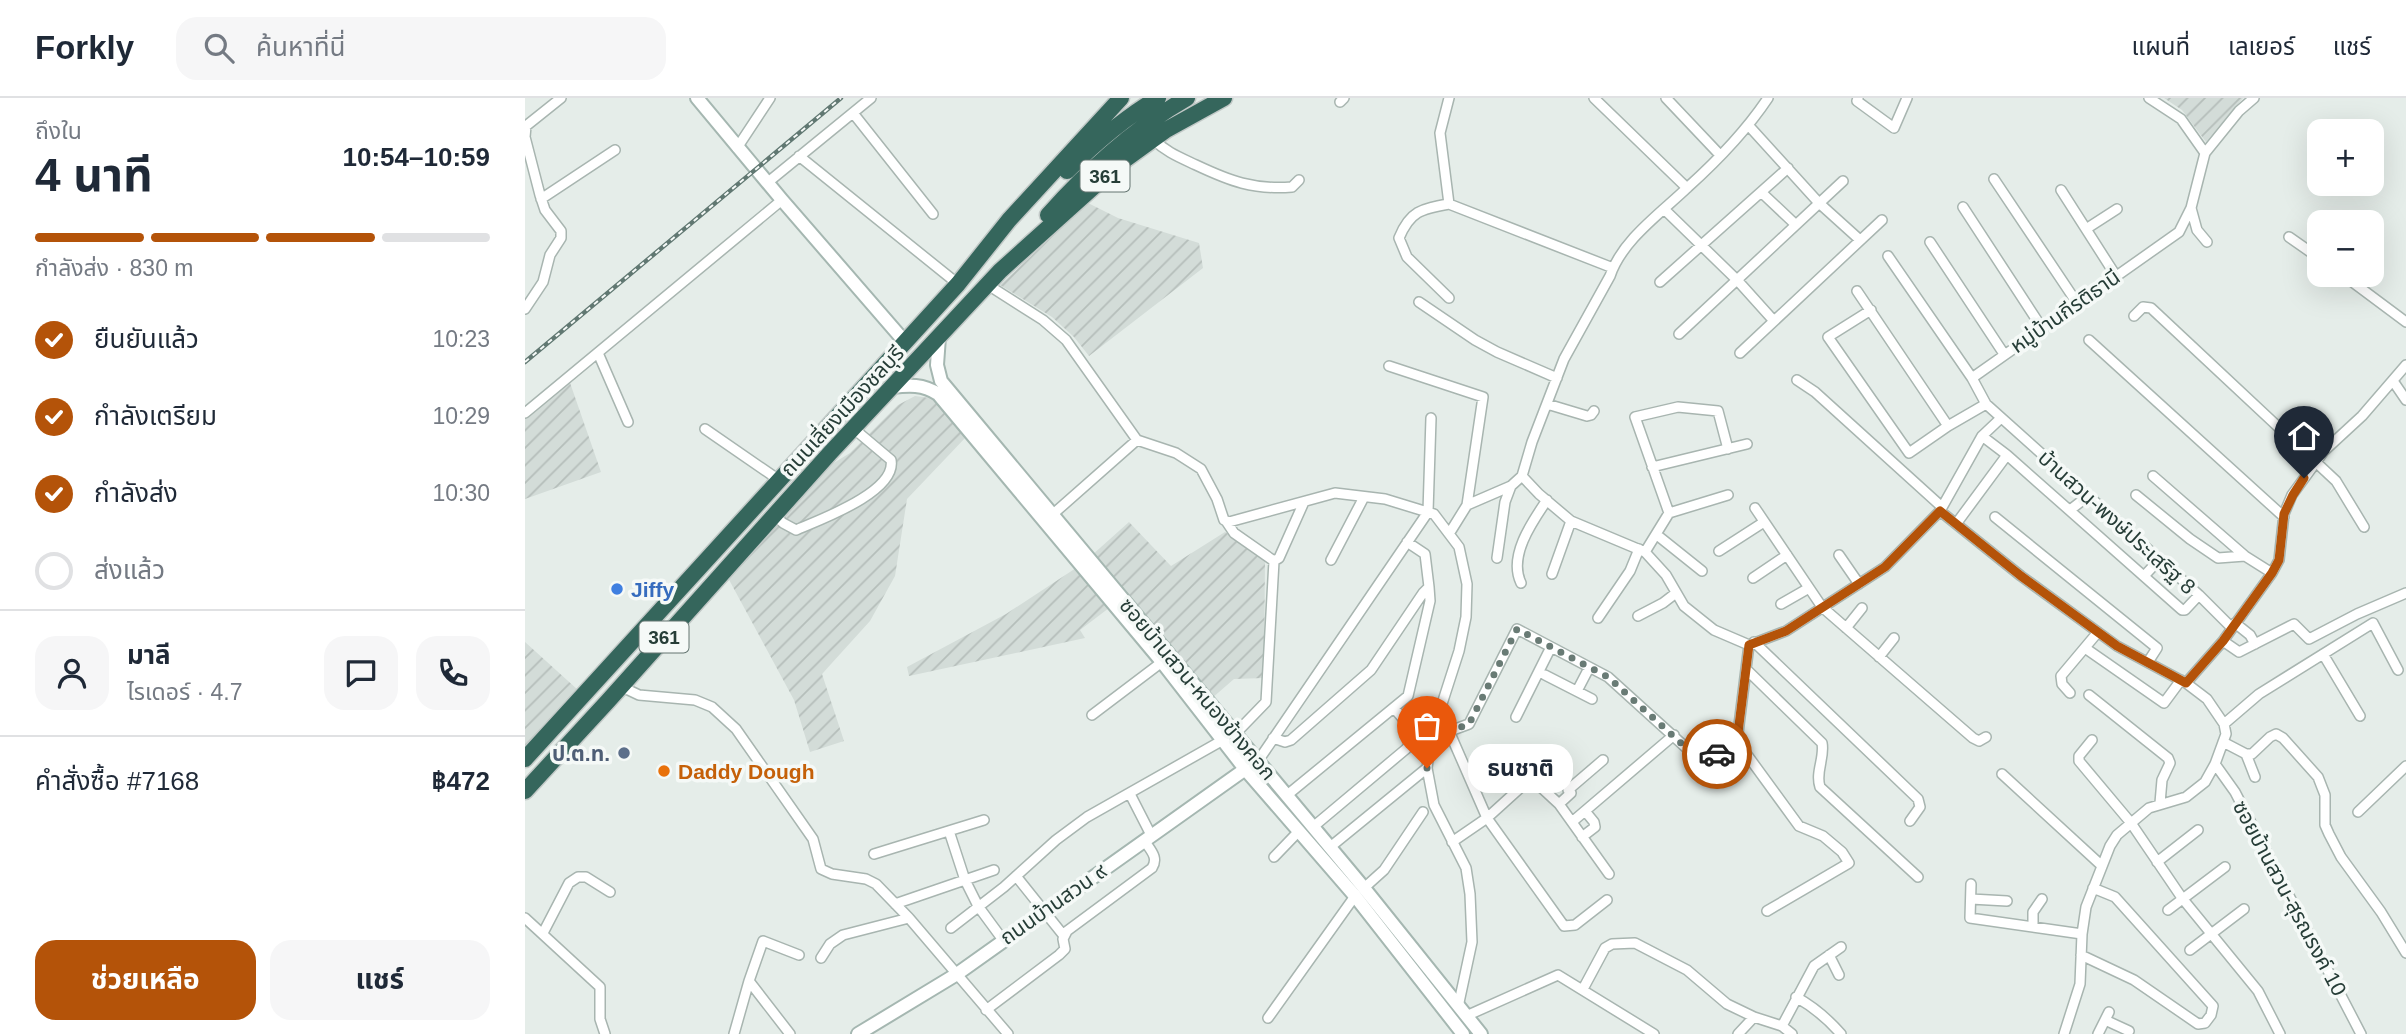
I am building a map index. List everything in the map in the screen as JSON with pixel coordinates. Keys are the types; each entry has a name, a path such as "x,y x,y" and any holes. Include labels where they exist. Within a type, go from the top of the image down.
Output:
{"highway":[{"name":"ถนนเลี่ยงเมืองชลบุรี","path":"525,759 961,280 1009,220 1121,98"},
{"path":"961,280 1102,137 1158,98"},
{"path":"1000,271 1098,163 1140,129 1187,98"},
{"name":"ถนนเลี่ยงเมืองชลบุรี","path":"525,791 853,428 1000,271 1119,164 1153,139 1224,98"}],"main road":[{"path":"697,98 905,342"},
{"name":"ซอยบ้านสวน-หนองข้างคอก","path":"939,337 937,366 941,381 1313,827 1460,1033"},
{"name":"ซอยบ้านสวน-หนองข้างคอก","path":"892,387 915,385 931,389 938,394 1162,662 1245,769 1299,831 1359,892 1481,1034"},
{"name":"ถนนบ้านสวน ๙","path":"858,1034 957,974 1258,761"}],"street":[{"path":"525,309 543,282 550,255 561,238 561,231 545,210 541,199 525,136 526,126 561,98"},
{"path":"737,148 770,98"},
{"path":"767,183 871,98"},
{"path":"1448,204 1440,133 1449,98"},
{"path":"1594,98 1687,188"},
{"path":"1666,98 1720,155"},
{"path":"1467,505 1511,486 1522,476 1564,359 1613,268 1632,240 1749,126 1768,98"},
{"path":"1858,98 1857,101 1894,128 1907,98"},
{"path":"2149,98 2181,120 2205,153 2239,111 2254,98"},
{"path":"853,113 933,214"},
{"path":"1749,126 1819,203 1860,240"},
{"path":"1153,139 1177,157 1244,186 1292,187 1300,180"},
{"path":"541,199 615,150"},
{"name":"หมู่บ้านกีรติธานี","path":"1972,378 2179,232 2191,208 2205,153"},
{"path":"799,156 961,280"},
{"path":"1660,282 1788,168"},
{"path":"1994,179 2077,303"},
{"path":"1679,334 1843,181"},
{"path":"2061,190 2116,276"},
{"path":"1761,192 1796,225"},
{"path":"525,413 782,200"},
{"path":"1449,298 1407,257 1399,238 1405,223 1421,209 1448,204 1613,268"},
{"path":"1963,207 2042,328"},
{"path":"2191,208 2197,230 2207,242"},
{"path":"2086,229 2117,209"},
{"path":"1665,210 1738,281 1774,321"},
{"path":"1740,353 1882,220"},
{"path":"2289,237 2307,250"},
{"path":"1930,242 2004,354"},
{"path":"1752,643 1786,631 1885,567 1941,509 1982,436 1997,421 1992,408 1986,404 1972,378 1888,256"},
{"path":"988,285 1043,320 1066,340 1137,440 1176,453 1201,470 1217,499 1221,515 1230,521 1234,533 1274,561"},
{"path":"2359,287 2406,322"},
{"path":"1857,291 1948,426"},
{"path":"1419,302 1475,340 1557,378"},
{"path":"2134,316 2143,307 2151,308 2339,486 2364,527"},
{"path":"1871,310 1828,337 1909,453 1986,404"},
{"path":"2089,340 2284,517"},
{"path":"598,353 628,422"},
{"path":"2085,648 2164,703 2223,641 2272,573 2279,560 2284,517 2293,495 2315,463 2324,451 2362,416 2406,365"},
{"path":"1389,366 1483,397 1467,505 1449,534"},
{"path":"1797,380 1815,392 1956,524 2117,646 2184,681 2207,699 2224,724 2224,742 2205,782 2186,797 2149,808 2117,835 2101,865 2086,907 2080,984 2064,1034"},
{"path":"2393,382 2406,400"},
{"path":"1547,404 1587,416 1594,411"},
{"path":"1669,513 1635,417 1678,407 1718,411 1728,449"},
{"path":"1258,761 1428,512 1430,418"},
{"name":"บ้านสวน-พงษ์ประเสริฐ 8","path":"1997,421 2088,496 2233,625 2250,635 2255,644"},
{"path":"774,515 796,530 842,512 880,485 890,472 891,460 853,428"},
{"path":"705,429 779,480"},
{"path":"1982,436 2184,611 2199,595"},
{"path":"1052,515 1137,440"},
{"path":"1652,467 1747,444"},
{"path":"1956,524 2007,455"},
{"path":"1522,476 1571,521 1642,551 1666,575 1684,606 1714,630 1752,643 1897,778 1920,803 1910,821"},
{"path":"2153,476 2245,556 2272,573"},
{"path":"1497,558 1505,502 1511,486"},
{"path":"1230,521 1335,493 1385,499 1434,513 1459,547 1467,584 1466,617 1459,651 1431,738 1427,768 1434,805 1466,868 1470,894 1472,942 1462,1012 1561,976 1654,1034"},
{"path":"1598,618 1669,513 1728,495"},
{"path":"2136,495 2218,558 2245,556"},
{"path":"1331,560 1364,496"},
{"path":"2070,510 2088,496"},
{"path":"1521,583 1517,575 1520,551 1534,520 1547,500"},
{"path":"1274,561 1279,558 1304,502"},
{"path":"1755,508 1822,607 1973,738 1979,741 1986,737"},
{"path":"1995,517 2157,648 2148,662"},
{"path":"1552,573 1571,521"},
{"path":"1719,551 1764,522"},
{"path":"1657,534 1702,571"},
{"path":"1286,796 1408,696 1430,601 1425,554 1407,542"},
{"path":"1753,578 1787,555"},
{"path":"1839,555 1859,584"},
{"path":"2144,576 2159,560"},
{"path":"1235,734 1266,702 1274,561"},
{"path":"1273,738 1285,742 1291,740 1371,670 1429,587"},
{"path":"1781,604 1809,588"},
{"path":"1639,616 1676,593"},
{"path":"2223,641 2239,652 2294,624 2309,639 2406,593"},
{"path":"1846,628 1862,608"},
{"path":"2224,724 2259,694 2372,623 2398,670"},
{"path":"1394,708 1417,735 1431,738 1469,724 1517,629 1608,677 1703,763 1737,741"},
{"path":"2070,693 2061,684 2061,676 2098,632"},
{"path":"1879,657 1894,638"},
{"path":"1752,643 1737,741 1799,825 1823,836 1842,852 1849,863 1767,911"},
{"path":"1516,717 1551,647"},
{"path":"2323,654 2360,716"},
{"path":"1092,715 1162,662"},
{"path":"1577,691 1589,668"},
{"path":"1746,669 1822,743 1818,780 1820,787 1918,877"},
{"path":"1545,675 1592,699"},
{"path":"620,686 639,695 695,700 712,707 736,729 813,839 821,869 832,874 866,879 876,884 909,918 1008,1034"},
{"path":"2089,695 2168,758 2170,763 2162,780 2160,803"},
{"path":"1450,731 1487,818 1565,926 1575,925 1607,900"},
{"path":"2224,742 2246,754 2252,754 2276,734 2311,768 2325,795 2326,830 2341,857 2381,912 2406,953"},
{"path":"1313,827 1406,749 1417,735"},
{"path":"1571,822 1674,735"},
{"path":"951,928 1087,817 1223,740"},
{"path":"2092,740 2079,756 2079,761 2131,823 2182,898 2258,991 2280,1034"},
{"path":"2246,754 2255,777"},
{"path":"1559,804 1571,793 1568,790 1603,761"},
{"name":"ซอยบ้านสวน-สุรณรงค์ 10","path":"2215,764 2235,792 2361,1034"},
{"path":"2358,812 2406,766"},
{"path":"1329,848 1427,768"},
{"path":"2002,774 2101,865"},
{"path":"1452,842 1487,818 1531,778 1559,804 1609,874"},
{"path":"986,1010 1059,954 1065,948 1066,931 1152,868 1156,862 1130,794"},
{"path":"1582,837 1595,827 1585,811"},
{"path":"1268,1018 1359,892 1384,870 1423,813"},
{"path":"874,854 984,820"},
{"path":"2157,862 2198,830"},
{"path":"949,831 965,880 978,906 1003,940"},
{"path":"1274,857 1299,831"},
{"path":"2168,910 2225,867"},
{"path":"895,904 994,870"},
{"path":"1016,876 1064,936"},
{"path":"543,933 573,879 586,877 610,892"},
{"path":"1971,884 1971,918 2082,934"},
{"path":"2081,955 2134,980 2198,1024 2205,1023 2211,1015 2213,1006 2115,897 2093,888"},
{"path":"1971,899 2007,901"},
{"path":"2032,927 2033,912 2042,899"},
{"path":"2190,950 2244,909"},
{"path":"525,918 600,987 602,1033"},
{"path":"821,958 830,944 843,935 909,918"},
{"path":"734,1034 762,941 799,955"},
{"path":"1583,989 1605,948 1617,943 1640,944 1687,970 1727,1004 1782,1026 1792,1034"},
{"path":"1782,1026 1814,966 1841,947"},
{"path":"1829,955 1839,975"},
{"path":"749,981 790,1034"},
{"path":"1796,998 1828,1018 1841,1034"},
{"path":"2098,1034 2107,1016 2129,1031"},
{"path":"1738,1034 1754,1017"}],"shaded area":[{"path":"2164,98 2243,98 2206,142 2182,110"},
{"path":"1088,203 1118,218 1199,243 1203,268 1089,356 1074,337 1052,317 1000,285"},
{"path":"568,377 601,472 525,499 525,413"},
{"path":"915,396 930,398 937,403 966,437 907,499 895,576 870,621 822,674 844,741 810,752 794,700 727,576 832,464 850,453 898,405"},
{"path":"1129,522 1171,566 1225,532 1265,558 1264,678 1234,679 1211,699 1091,556"},
{"path":"1076,568 1109,608 1080,630 1085,638 909,676 907,667 1006,614"},
{"path":"525,642 578,690 525,748"}],"railway":[{"path":"525,362 841,98"}],"way so far":[{"path":"1427,768 1431,738 1469,724 1517,629 1608,677 1703,763 1717,754"}],"place":[{"name":"Jiffy","path":"617,589"},
{"name":"ป.ต.ท.","path":"624,753"},
{"name":"ธนชาติ","path":"1427,768"},
{"name":"Daddy Dough","path":"664,771"}],"route":[{"path":"1717,754 1737,741 1749,645 1786,631 1885,567 1940,511 2021,576 2117,646 2186,683 2223,641 2272,573 2279,560 2284,514 2304,478"}]}
